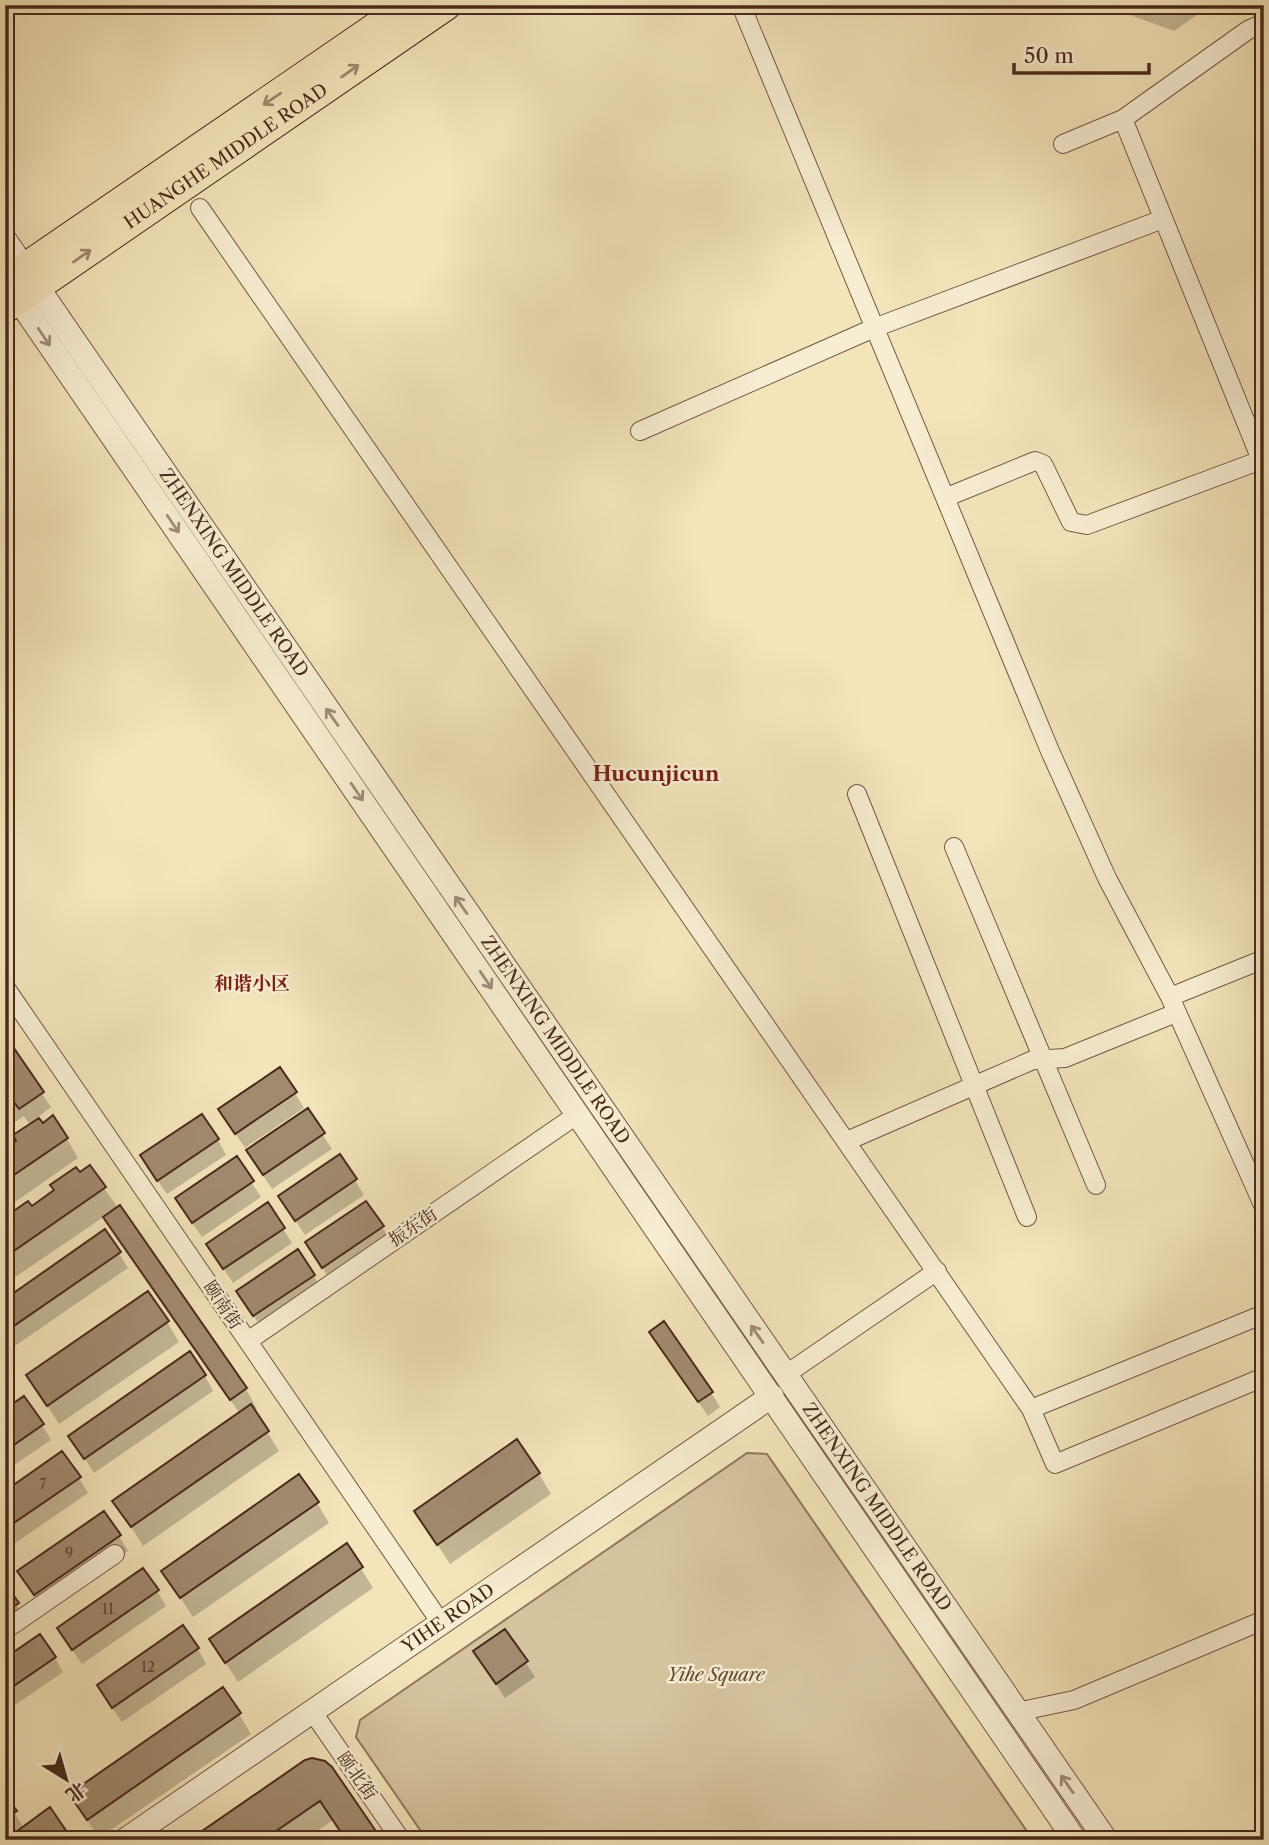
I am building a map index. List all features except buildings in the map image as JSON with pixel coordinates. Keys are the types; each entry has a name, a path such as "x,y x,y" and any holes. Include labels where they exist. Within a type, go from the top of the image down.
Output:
{"main road":[{"name":"HUANGHE MIDDLE ROAD","path":"15,287 409,5"},
{"name":"HUANGHE MIDDLE ROAD","path":"15,287 446,5"}],"street":[{"path":"741,5 1050,751 1107,878 1173,1005 1264,1207"},
{"path":"1063,144 1123,118 1248,30 1264,23"},
{"path":"947,497 1035,461 1043,464 1071,522 1087,525 1263,462 1123,118"},
{"path":"200,208 1031,1409 1055,1464 1264,1377"},
{"path":"640,431 874,328 1163,219"},
{"name":"ZHENXING MIDDLE ROAD","path":"5,240 15,287 1075,1840"},
{"name":"ZHENXING MIDDLE ROAD","path":"15,287 785,1375 1106,1840"},
{"path":"857,794 1027,1217"},
{"path":"954,847 1096,1185"},
{"path":"847,1141 1033,1060 1065,1058 1264,959"},
{"name":"颐南街","path":"5,988 441,1623"},
{"name":"振东街","path":"248,1341 578,1114"},
{"path":"785,1375 937,1271"},
{"path":"1031,1409 1264,1314"},
{"name":"YIHE ROAD","path":"125,1840 772,1396"},
{"path":"5,1630 115,1554"},
{"path":"1017,1712 1074,1700 1264,1620"},
{"name":"颐北街","path":"312,1711 401,1840"}],"green space":[{"name":"Yihe Square","path":"747,1453 767,1454 1033,1840 427,1840 356,1737 360,1720"}],"district":[{"name":"Hucunjicun","path":"656,774"},
{"name":"和谐小区","path":"252,983"}]}
